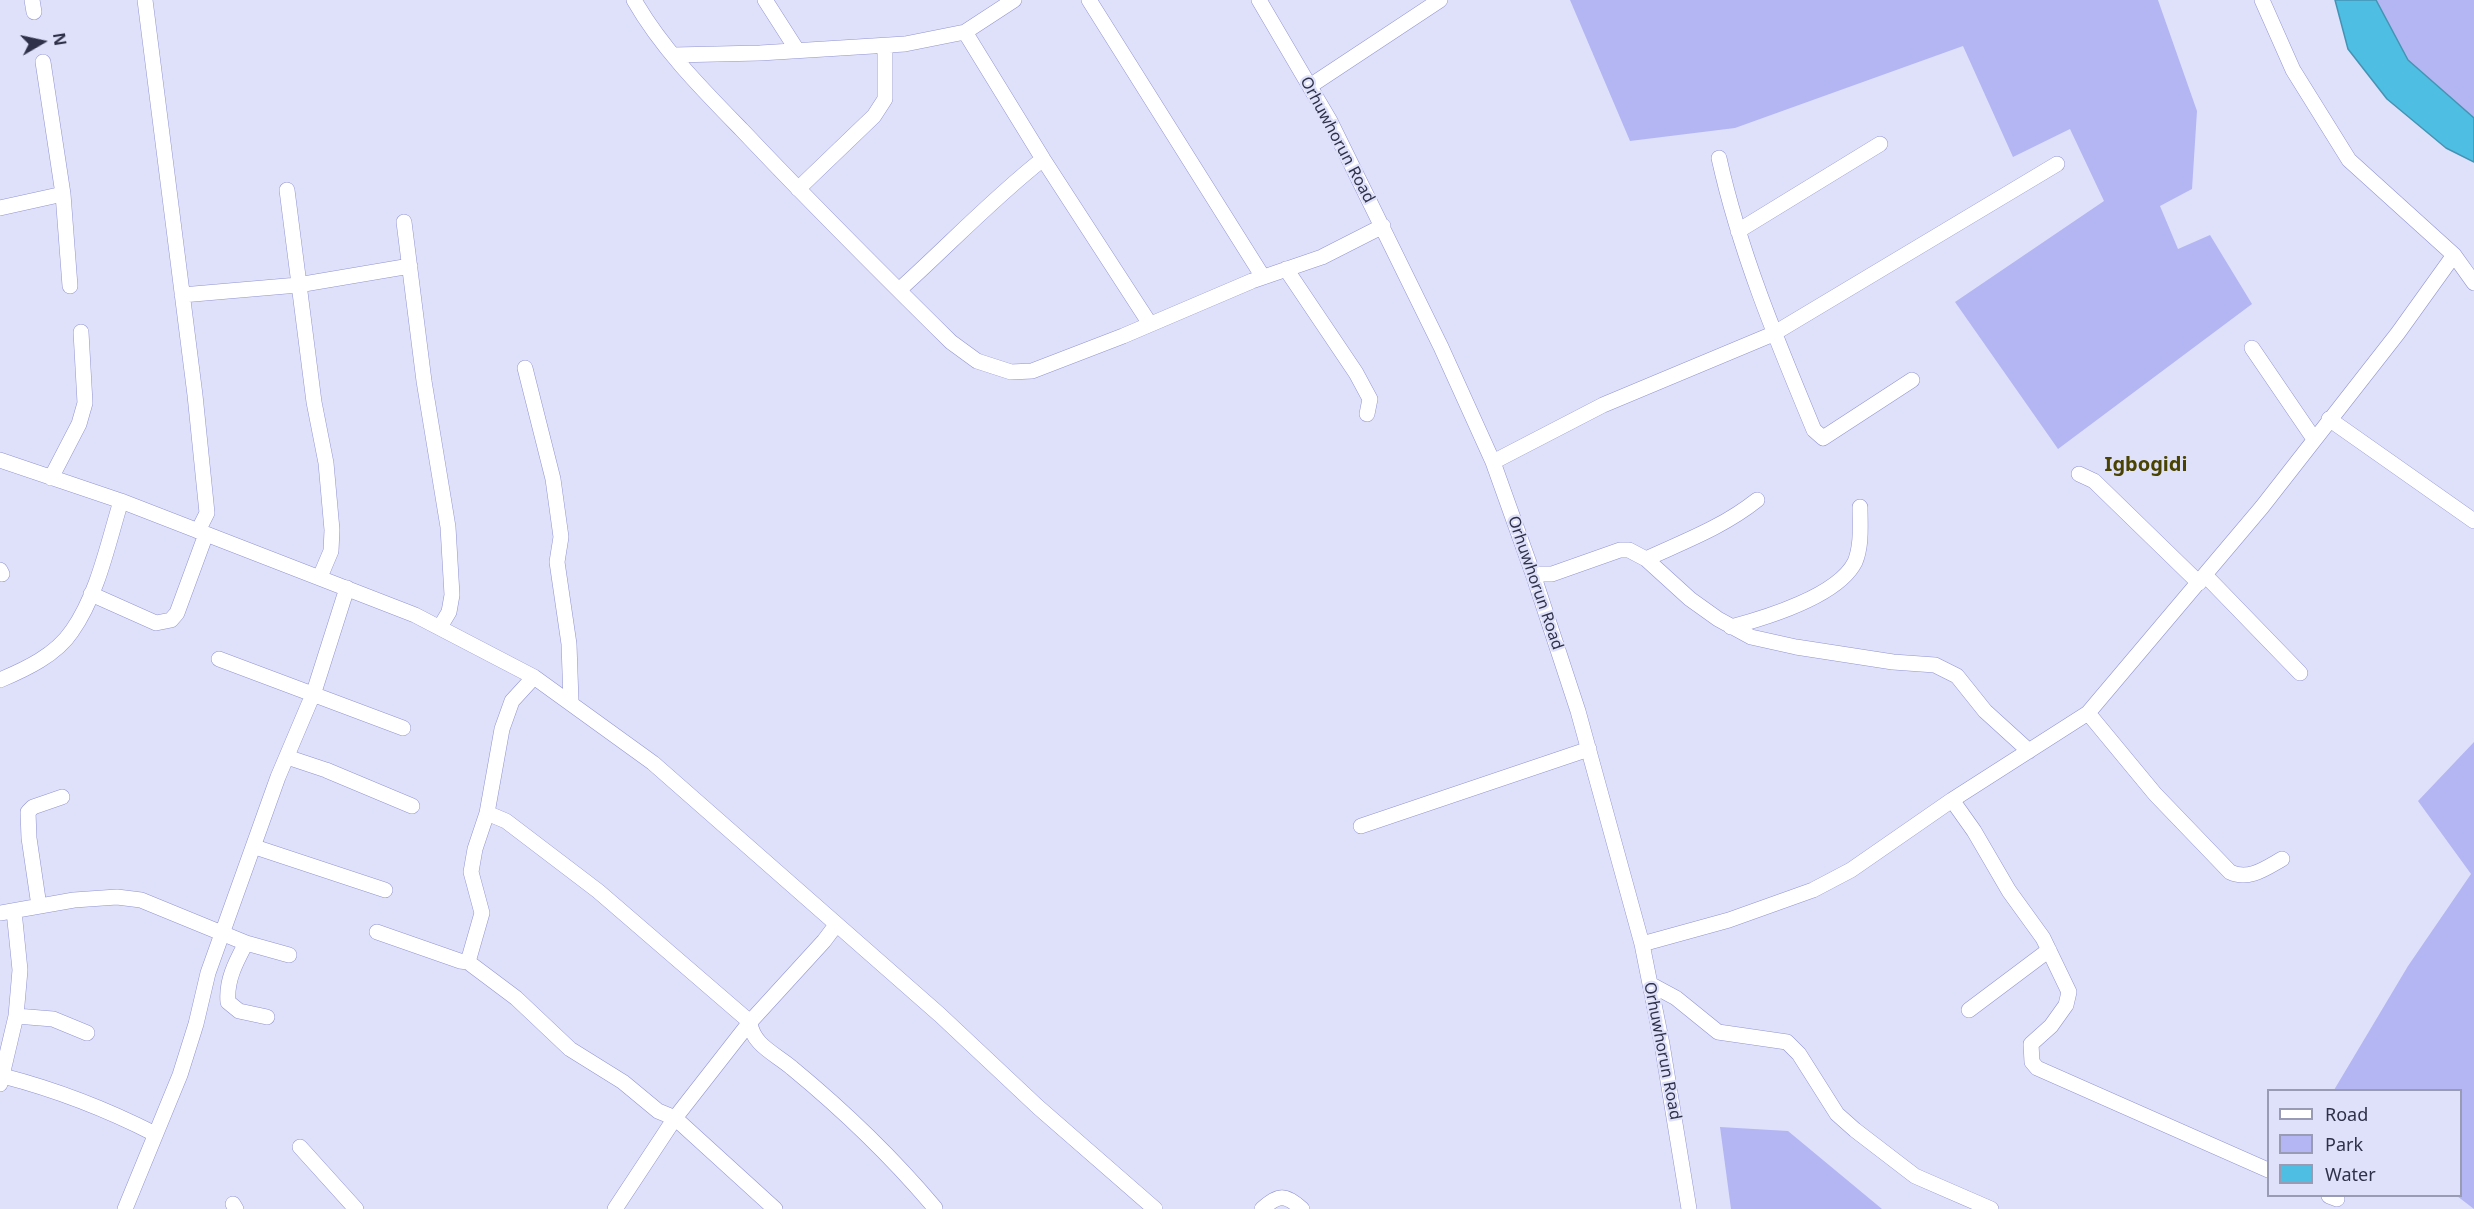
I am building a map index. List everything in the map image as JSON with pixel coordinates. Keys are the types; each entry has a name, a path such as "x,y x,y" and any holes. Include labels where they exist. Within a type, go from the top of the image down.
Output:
{"street":[{"path":"91,594 156,623 171,620 177,613 207,513 145,0"},
{"path":"634,0 647,23 692,76 798,189 951,342 977,361 1011,372 1042,367 1263,277 1322,257 1383,226"},
{"path":"765,0 797,50"},
{"path":"674,55 709,56 885,47 964,32 1014,0"},
{"path":"1089,0 1263,277"},
{"name":"Orhuwhorun Road","path":"1259,0 1310,86 1383,226 1493,462 1533,574 1589,749 1642,944 1689,1209"},
{"path":"1310,86 1440,0"},
{"path":"2262,0 2293,70 2349,160 2454,255 2474,284"},
{"path":"964,32 1150,324"},
{"path":"798,189 874,116 885,99 885,47"},
{"path":"692,76 709,56"},
{"path":"43,62 63,194 70,286"},
{"path":"1738,231 1880,144"},
{"path":"1719,158 1738,231 1773,334 1814,430 1824,438 1912,380"},
{"path":"899,290 958,238 1010,184 1043,159"},
{"path":"1493,462 1603,405 1773,334 2057,164"},
{"path":"287,190 314,402 326,463 332,530 332,551 320,577"},
{"path":"0,208 63,194"},
{"path":"404,222 424,381 448,527 452,595 449,612 440,627"},
{"path":"1642,944 1729,920 1813,890 1851,870 1952,800 2088,713 2202,579 2314,439 2398,333 2454,255"},
{"path":"182,295 298,285 410,266"},
{"path":"1286,269 1356,373 1370,399 1367,414"},
{"path":"51,478 79,424 86,403 81,332"},
{"path":"2252,348 2282,396 2314,439"},
{"path":"525,368 553,479 561,537 557,562 569,644 571,701"},
{"path":"2329,419 2474,521"},
{"path":"0,460 121,501 320,577 440,627 534,677 571,701 653,763 1155,1209"},
{"path":"2079,474 2094,481 2202,579 2300,673"},
{"path":"1646,559 1713,530 1733,519 1757,500"},
{"path":"0,680 45,657 72,632 91,594 121,501"},
{"path":"1731,627 1805,602 1842,576 1854,564 1858,552 1860,507"},
{"path":"1533,574 1552,574 1620,550 1629,550 1646,559 1690,599 1750,637 1893,662 1935,665 1957,676 1985,711 2029,751"},
{"path":"125,1209 138,1184 155,1134 180,1075 196,1024 207,973 287,757 314,692 347,588"},
{"path":"219,659 314,692 403,728"},
{"path":"468,962 482,913 471,873 475,849 487,813 500,740 512,701 534,677"},
{"path":"2088,713 2155,794 2230,872 2239,876 2249,876 2283,859"},
{"path":"1361,826 1589,749"},
{"path":"287,757 326,770 412,806"},
{"path":"39,906 29,838 28,812 33,807 62,797"},
{"path":"1952,800 2049,950 2068,992 2066,1005 2051,1026 2031,1044 2032,1062 2037,1068 2267,1170"},
{"path":"487,813 506,821 598,891 750,1022 752,1034 758,1041 793,1068 899,1165 935,1208"},
{"path":"255,847 385,890"},
{"path":"155,1134 104,1108 42,1086 2,1080 16,1016 20,970 7,912 117,897 141,900 246,943 290,956"},
{"path":"615,1209 675,1118 750,1022 825,941 836,925"},
{"path":"377,932 460,962 468,962 516,998 570,1049 623,1082 658,1111 675,1118 775,1209"},
{"path":"246,943 232,970 227,991 228,1002 238,1011 267,1017"},
{"path":"1969,1010 2049,950"},
{"path":"1650,984 1676,998 1718,1032 1787,1042 1799,1054 1837,1114 1856,1130 1915,1176 1991,1209"},
{"path":"16,1016 53,1019 87,1033"},
{"path":"300,1147 356,1209"},
{"path":"1262,1209 1273,1200 1282,1197 1290,1199 1302,1209"}],"green space":[{"path":"1570,0 2158,0 2197,111 2192,189 2160,206 2178,249 2210,235 2252,304 2058,449 1955,302 2104,201 2070,129 2013,157 1963,46 1735,128 1630,141"},
{"path":"2376,0 2474,0 2474,118 2408,60"},
{"path":"2474,742 2474,1209 2458,1197 2462,1197 2462,1089 2335,1089 2408,966 2471,874 2418,801"},
{"path":"1720,1127 1788,1131 1882,1209 1731,1209"}],"water":[{"path":"2335,0 2376,0 2408,60 2474,118 2474,162 2446,148 2387,99 2348,49"}],"district":[{"name":"Igbogidi","path":"2146,465"}]}
